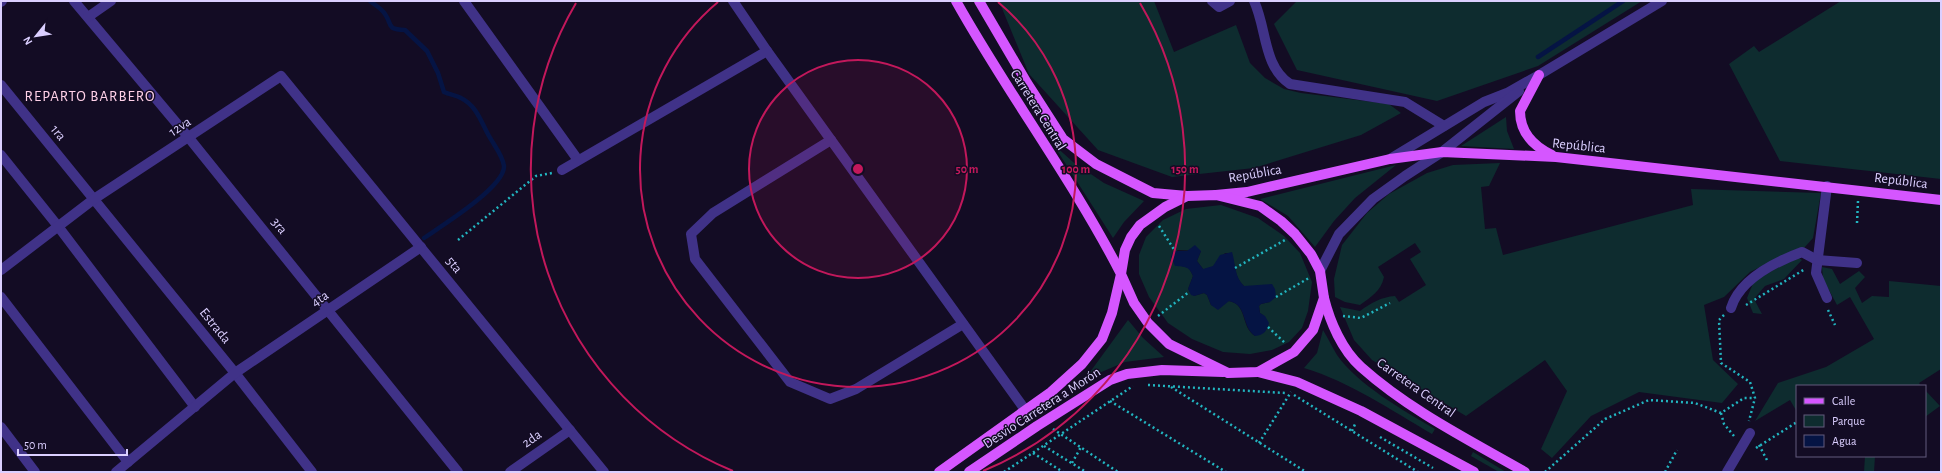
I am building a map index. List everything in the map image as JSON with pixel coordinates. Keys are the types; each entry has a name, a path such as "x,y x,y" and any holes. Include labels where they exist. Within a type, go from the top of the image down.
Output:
{"main road":[{"name":"Carretera Central","path":"956,1 979,41 1103,239 1134,303 1148,323 1169,344 1228,373"},
{"name":"Carretera Central","path":"979,1 1027,83 1063,140 1096,164 1153,194 1187,196 1216,195 1260,206 1281,221 1295,234 1311,254 1320,271 1328,315 1343,344 1360,366 1404,400 1525,472"},
{"path":"1539,75 1520,111 1522,127 1532,143 1556,157"},
{"name":"República","path":"1216,195 1247,192 1390,159 1442,152 1556,157 1827,186 1941,200"},
{"name":"Desvio Carretera a Morón","path":"939,472 1026,411 1051,392 1082,364 1102,339 1112,313 1125,250 1132,237 1140,225 1152,216 1165,207 1187,196"},
{"path":"1258,372 1294,352 1313,330 1324,298"},
{"name":"Desvio Carretera a Morón","path":"970,472 1040,424 1110,380 1127,374 1162,370 1228,373 1258,372"},
{"path":"1258,372 1297,382 1361,411 1474,472"},
{"path":"1026,411 1040,424"}],"street":[{"name":"3ra","path":"74,1 189,138 458,472"},
{"path":"88,17 111,1"},
{"path":"464,1 578,160"},
{"path":"733,1 767,51 1026,411"},
{"path":"1212,1 1219,7 1230,1"},
{"path":"1254,1 1271,62 1282,79 1290,84 1405,102 1444,126"},
{"path":"1390,159 1484,102 1507,93 1539,75 1662,1"},
{"path":"562,170 767,51"},
{"path":"1320,271 1339,234 1373,199 1442,152 1539,75"},
{"name":"12va","path":"1,270 57,225 94,199 189,138 281,76"},
{"name":"5ta","path":"281,76 604,472"},
{"name":"1ra","path":"1,85 94,199"},
{"path":"831,140 713,213 691,234 695,259 790,382 830,398 856,390 963,324"},
{"path":"1,155 57,225 195,407"},
{"path":"1827,186 1816,273 1827,298"},
{"name":"Estrada","path":"94,199 235,373 312,472"},
{"name":"4ta","path":"116,472 235,373 329,311 421,247"},
{"path":"1728,312 1735,297 1744,284 1759,274 1802,252 1817,261 1857,263"},
{"path":"1,297 128,462"},
{"path":"1,427 35,472"},
{"name":"2da","path":"510,472 570,430"},
{"path":"1727,472 1749,431"}],"path":[{"path":"458,240 536,176 562,170"},
{"path":"1857,223 1859,190"},
{"path":"1152,216 1175,251"},
{"path":"1235,268 1295,234"},
{"path":"1745,305 1817,261"},
{"path":"1276,297 1320,271"},
{"path":"1148,323 1189,292"},
{"path":"1328,315 1361,318 1390,302"},
{"path":"1719,320 1728,312"},
{"path":"1719,320 1728,312"},
{"path":"1719,320 1721,363 1750,382 1755,398 1749,431"},
{"path":"1268,327 1274,330 1294,352"},
{"path":"1162,370 1170,386 1306,472"},
{"path":"1259,443 1297,382"},
{"path":"1004,472 1135,384"},
{"path":"1142,385 1301,394"},
{"path":"1290,393 1418,472"},
{"path":"1721,413 1744,398 1755,398"},
{"path":"1545,472 1605,420 1649,400 1695,403 1721,413"},
{"path":"1110,401 1226,472"},
{"path":"1721,413 1724,424 1740,443 1740,449"},
{"path":"1350,419 1362,426"},
{"path":"1753,451 1796,423"},
{"path":"1040,424 1060,434 1118,472"},
{"path":"1375,434 1433,468"},
{"path":"1044,446 1086,472"},
{"path":"1072,463 1081,447"},
{"path":"1665,472 1677,450"},
{"path":"1033,453 1063,472"}],"green space":[{"path":"999,1 1154,1 1174,52 1236,25 1250,63 1265,78 1284,89 1301,93 1389,104 1401,113 1361,135 1254,168 1172,177 1098,150 1029,74"},
{"path":"1297,1 1642,1 1538,66 1437,101 1297,70 1274,24"},
{"path":"1841,1 1941,1 1941,179 1780,161 1729,64 1754,46 1759,52"},
{"path":"1506,117 1507,131 1514,149 1461,146"},
{"path":"1053,144 1073,162 1104,183 1144,201 1124,222 1113,238"},
{"path":"1500,163 1489,186 1481,187 1485,229 1496,228 1503,255 1693,205 1691,189 1821,193 1813,238 1804,248 1794,250 1750,272 1724,297 1704,305 1713,360 1738,384 1722,403 1639,392 1591,416 1552,458 1541,449 1567,391 1545,360 1466,416 1372,360 1354,340 1340,307 1360,311 1376,301 1395,296 1399,302 1426,285 1410,259 1421,252 1415,243 1378,267 1384,277 1383,282 1375,293 1360,305 1345,302 1335,297 1334,279 1342,245 1367,213 1389,194 1427,173 1453,165"},
{"path":"1396,165 1355,198 1334,221 1315,247 1288,216 1260,199"},
{"path":"1221,205 1258,218 1284,236 1300,253 1312,282 1308,311 1302,328 1289,342 1272,350 1250,354 1223,352 1192,339 1168,323 1149,297 1139,274 1139,255 1146,237 1163,220 1186,209","holes":["1177,250 1201,251 1197,261 1203,269 1210,268 1225,253 1230,253 1238,278 1244,286 1256,286 1270,302 1259,306 1260,313 1263,315 1255,336 1250,332 1242,311 1235,303 1229,301 1222,304 1220,308 1211,305 1207,295 1204,293 1194,296 1188,289 1193,276 1189,268 1182,266"]},
{"path":"1797,257 1802,260 1784,279 1765,286 1754,299 1762,314 1753,313 1747,298 1754,281"},
{"path":"1822,267 1832,269 1840,284 1859,271 1865,277 1855,288 1862,303 1872,296 1889,297 1889,281 1941,286 1941,369 1919,383 1920,385 1796,385 1796,410 1790,400 1755,421 1778,383 1826,367 1874,339 1850,297 1837,305 1823,279"},
{"path":"1128,320 1143,338 1164,357 1125,362 1085,379"},
{"path":"1323,330 1337,355 1356,376 1382,396 1435,429 1432,434 1386,406 1354,389 1304,368 1317,353"},
{"path":"1926,391 1940,406 1926,416"},
{"path":"1473,452 1506,472 1499,472 1471,456"},
{"path":"1865,457 1875,457 1874,472 1864,472"}],"water":[{"path":"1195,245 1201,251 1197,261 1203,269 1213,266 1220,255 1232,252 1238,278 1244,286 1272,284 1275,289 1276,297 1270,302 1259,306 1260,313 1265,316 1269,323 1263,334 1255,336 1251,332 1242,311 1235,303 1229,301 1218,310 1211,305 1207,295 1204,293 1194,296 1191,295 1188,289 1193,276 1190,270 1175,266 1171,257 1173,251 1187,251"}],"waterway":[{"path":"370,1 384,12 392,28 405,30 427,51 438,73 444,92 459,97 471,105 500,154 504,166 502,175 483,195 457,216 424,238"},
{"path":"1538,57 1623,1"}],"district":[{"name":"REPARTO BARBERO","path":"90,96"}]}
